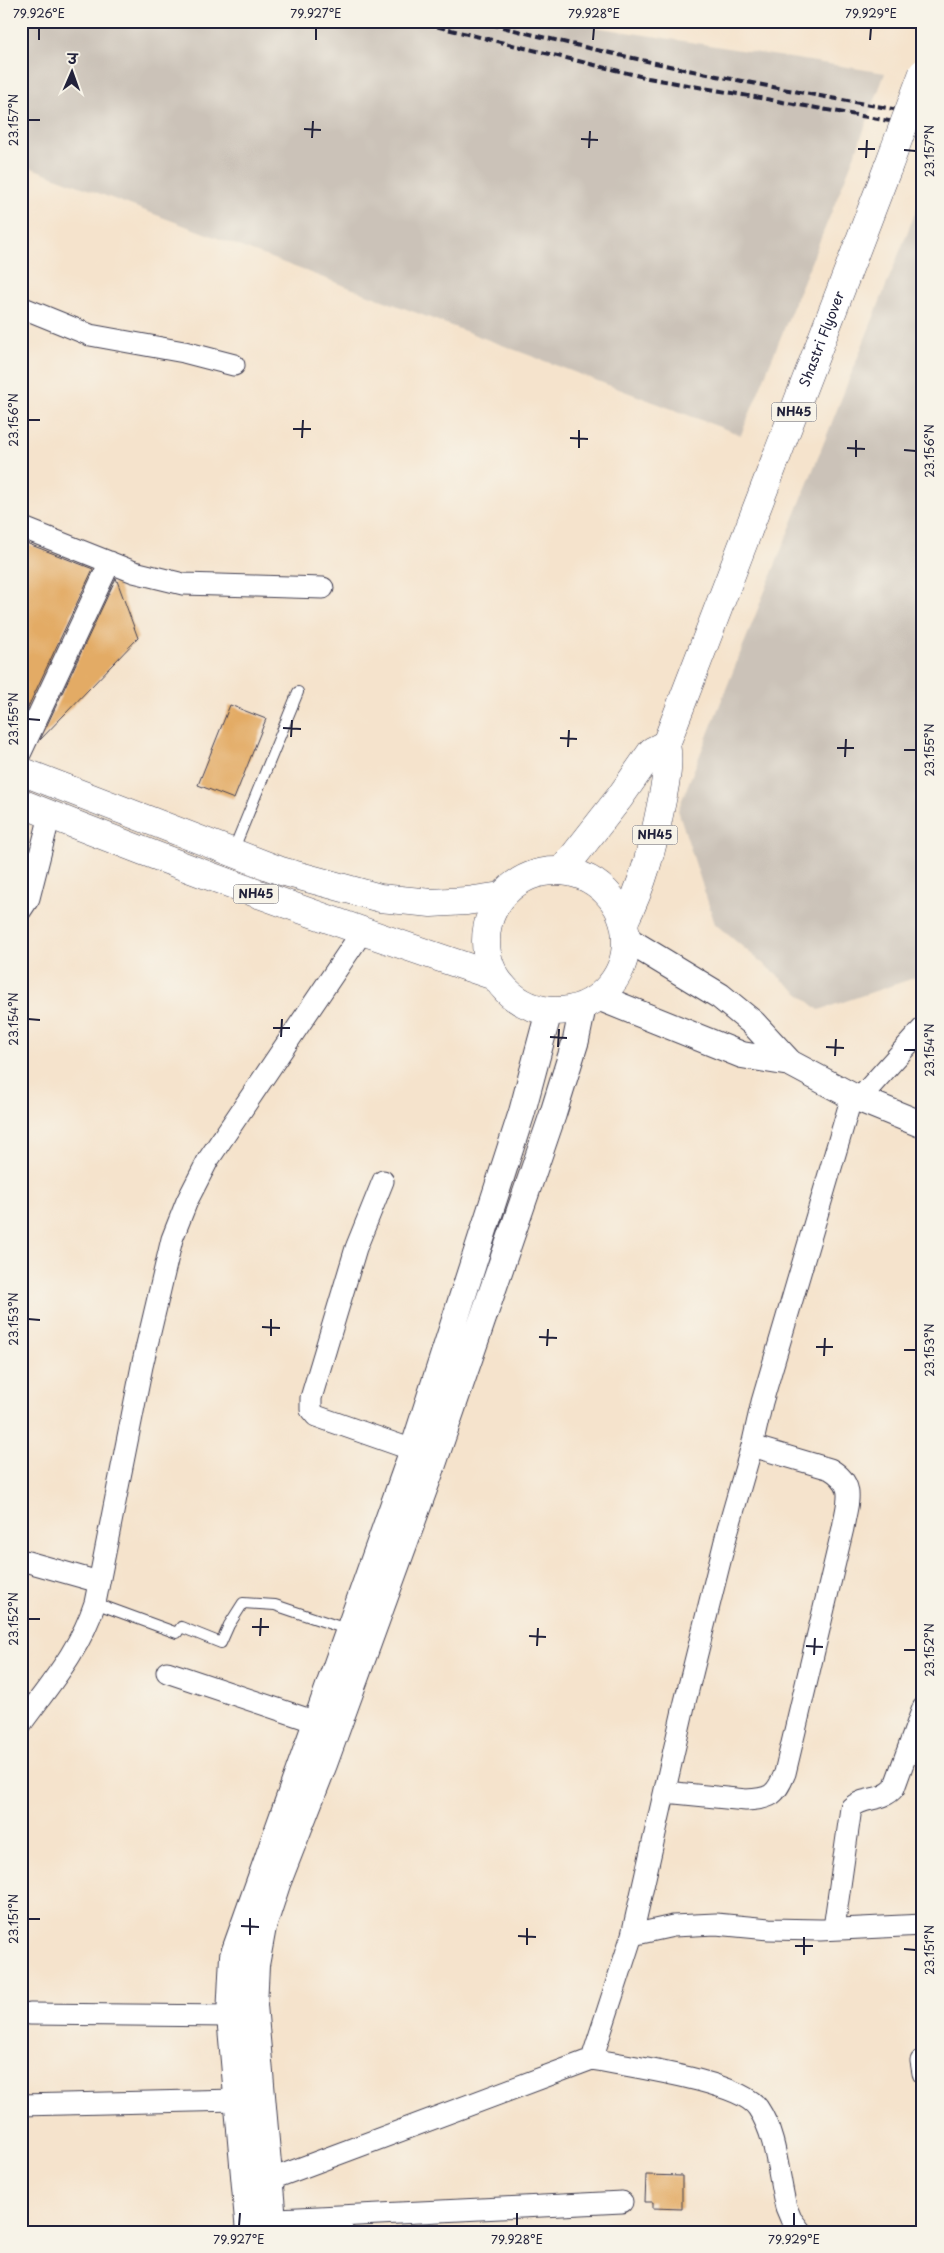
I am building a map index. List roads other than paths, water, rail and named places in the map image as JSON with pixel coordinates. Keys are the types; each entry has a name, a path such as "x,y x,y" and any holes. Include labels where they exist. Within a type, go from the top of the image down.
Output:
{"highway":[{"name":"Shastri Flyover","path":"666,744 923,73"},
{"path":"562,871 620,797 652,751 666,744"},
{"name":"NH45","path":"625,930 617,906 607,893 594,882 579,874 562,871 545,872 528,876 514,884 501,896 492,910 486,926 485,943 488,960 494,976 504,989 517,1000 533,1008 549,1011 566,1010 590,1002 610,986 619,972 625,956 625,930 654,838 669,758 666,744"},
{"name":"NH45","path":"21,772 281,871 380,898 431,903 467,902 501,896"},
{"name":"NH45","path":"21,803 144,853 362,932 494,976"}],"street":[{"path":"21,307 90,335 184,352 234,365"},
{"path":"21,528 134,572 183,584 323,588"},
{"path":"21,752 110,562"},
{"path":"21,910 28,898 50,815"},
{"path":"625,930 720,996 753,1023 790,1063"},
{"path":"21,1724 75,1651 87,1627 95,1603 142,1366 172,1239 187,1201 208,1160 362,932"},
{"path":"261,2226 269,2180 254,2005 256,1965 263,1927 277,1884 324,1764 431,1470 590,1002 742,1055 790,1063 855,1098 923,1125"},
{"path":"261,2226 244,2182 230,2016 233,1956 413,1450 522,1112 549,1011"},
{"path":"592,2059 632,1934 727,1533 752,1446 762,1402 855,1098 923,1028"},
{"path":"383,1181 356,1248 311,1398 311,1410 316,1416 413,1450"},
{"path":"665,1792 746,1800 759,1799 769,1797 777,1790 786,1773 843,1528 849,1492 847,1483 841,1476 830,1469 752,1446"},
{"path":"21,1560 99,1582"},
{"path":"166,1672 316,1722"},
{"path":"834,1928 851,1808 857,1802 884,1796 894,1788 923,1708"},
{"path":"632,1934 672,1926 716,1924 770,1929 820,1930 923,1925"},
{"path":"30,2014 230,2016"},
{"path":"244,2182 269,2180 592,2059 711,2084 742,2094 758,2107 769,2134 786,2208 791,2219 802,2232"},
{"path":"21,2104 236,2100 262,2096"},
{"path":"261,2226 308,2217 622,2202"},
{"path":"308,2217 343,2232"}],"lane":[{"path":"233,852 298,692"},
{"path":"95,1603 177,1633 181,1627 221,1644 229,1625 243,1603 275,1605 349,1630"}],"railway":[{"path":"414,21 648,78 923,127"},
{"path":"479,21 699,72 923,114"}]}
